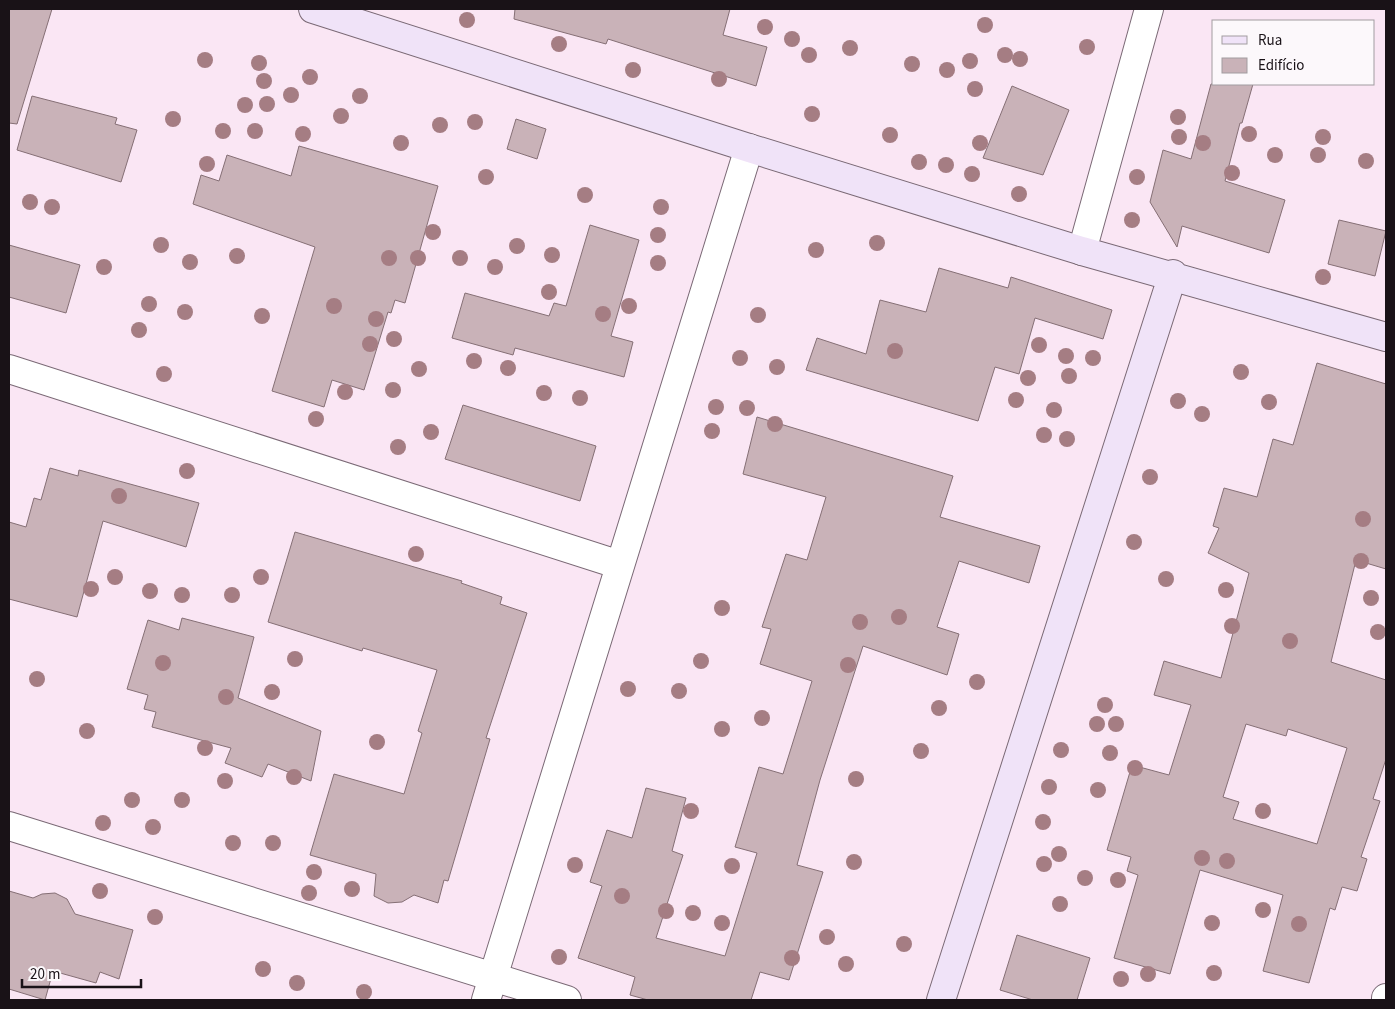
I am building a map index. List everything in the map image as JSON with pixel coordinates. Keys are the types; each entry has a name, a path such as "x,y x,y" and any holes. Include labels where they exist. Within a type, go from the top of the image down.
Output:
{"street":[{"path":"315,9 749,148 1082,251 1172,274 1386,337"},
{"path":"1082,251 1149,9"},
{"path":"490,988 749,148"},
{"path":"941,1000 1172,274"},
{"path":"9,369 620,565"},
{"path":"9,826 490,988 568,1000"}],"building":[{"path":"9,9 52,9 17,124 9,123"},
{"path":"515,9 730,9 723,35 767,47 756,86 608,39 606,44 514,19"},
{"path":"1211,84 1253,85 1242,123 1240,123 1225,181 1285,200 1269,253 1182,226 1177,247 1150,202 1163,150 1191,159"},
{"path":"1012,86 1069,110 1043,175 983,158"},
{"path":"32,96 117,118 115,124 137,130 121,182 17,150"},
{"path":"516,119 546,129 537,159 507,149"},
{"path":"299,146 438,186 405,303 395,300 391,313 388,312 364,390 332,380 324,407 272,391 315,247 193,204 201,175 219,181 227,155 291,176"},
{"path":"1339,220 1386,231 1375,276 1328,264"},
{"path":"590,225 639,240 611,336 633,342 624,377 515,348 513,355 452,338 465,293 549,316 554,303 566,306"},
{"path":"9,245 80,265 66,313 9,297"},
{"path":"939,268 1008,288 1011,277 1112,310 1103,339 1035,318 1019,374 995,367 978,421 806,370 817,338 866,354 880,300 926,312"},
{"path":"1317,363 1386,384 1386,569 1356,560 1331,662 1386,680 1386,759 1373,799 1380,801 1361,857 1367,859 1357,891 1342,887 1335,910 1330,908 1309,983 1263,971 1283,895 1200,870 1170,974 1114,958 1138,875 1127,871 1131,857 1107,850 1132,765 1169,775 1191,705 1154,695 1164,661 1221,678 1249,573 1208,553 1219,528 1213,526 1224,488 1257,497 1273,439 1293,445","holes":["1246,724 1286,736 1288,729 1347,748 1317,844 1233,819 1239,802 1223,797"]},
{"path":"463,405 596,446 580,501 445,459"},
{"path":"757,417 953,476 940,517 1040,546 1029,583 959,561 937,627 959,634 947,675 863,646 820,780 797,865 823,872 789,980 760,972 751,1000 648,1000 630,995 635,977 578,958 602,886 590,882 607,830 632,838 646,788 686,798 672,851 683,855 656,938 725,956 757,853 735,847 759,767 783,774 812,681 760,664 771,629 762,627 786,554 807,560 826,497 743,474"},
{"path":"50,468 78,476 79,470 199,503 186,547 103,521 77,617 9,599 9,522 26,527 34,498 41,500"},
{"path":"295,532 462,581 461,583 502,597 500,604 527,613 486,738 490,739 448,881 444,880 438,903 414,895 402,902 388,903 374,896 376,874 310,855 334,774 404,794 422,733 418,731 437,670 363,648 362,651 268,622"},
{"path":"182,618 254,637 238,698 321,731 311,781 268,764 262,777 225,763 231,748 152,727 156,712 144,709 148,695 127,689 148,620 179,630"},
{"path":"9,891 33,898 42,894 55,893 67,899 75,914 133,930 119,979 100,972 96,983 53,971 45,1000 9,989"},
{"path":"1017,935 1090,958 1077,1000 1033,1000 1000,990"}]}
